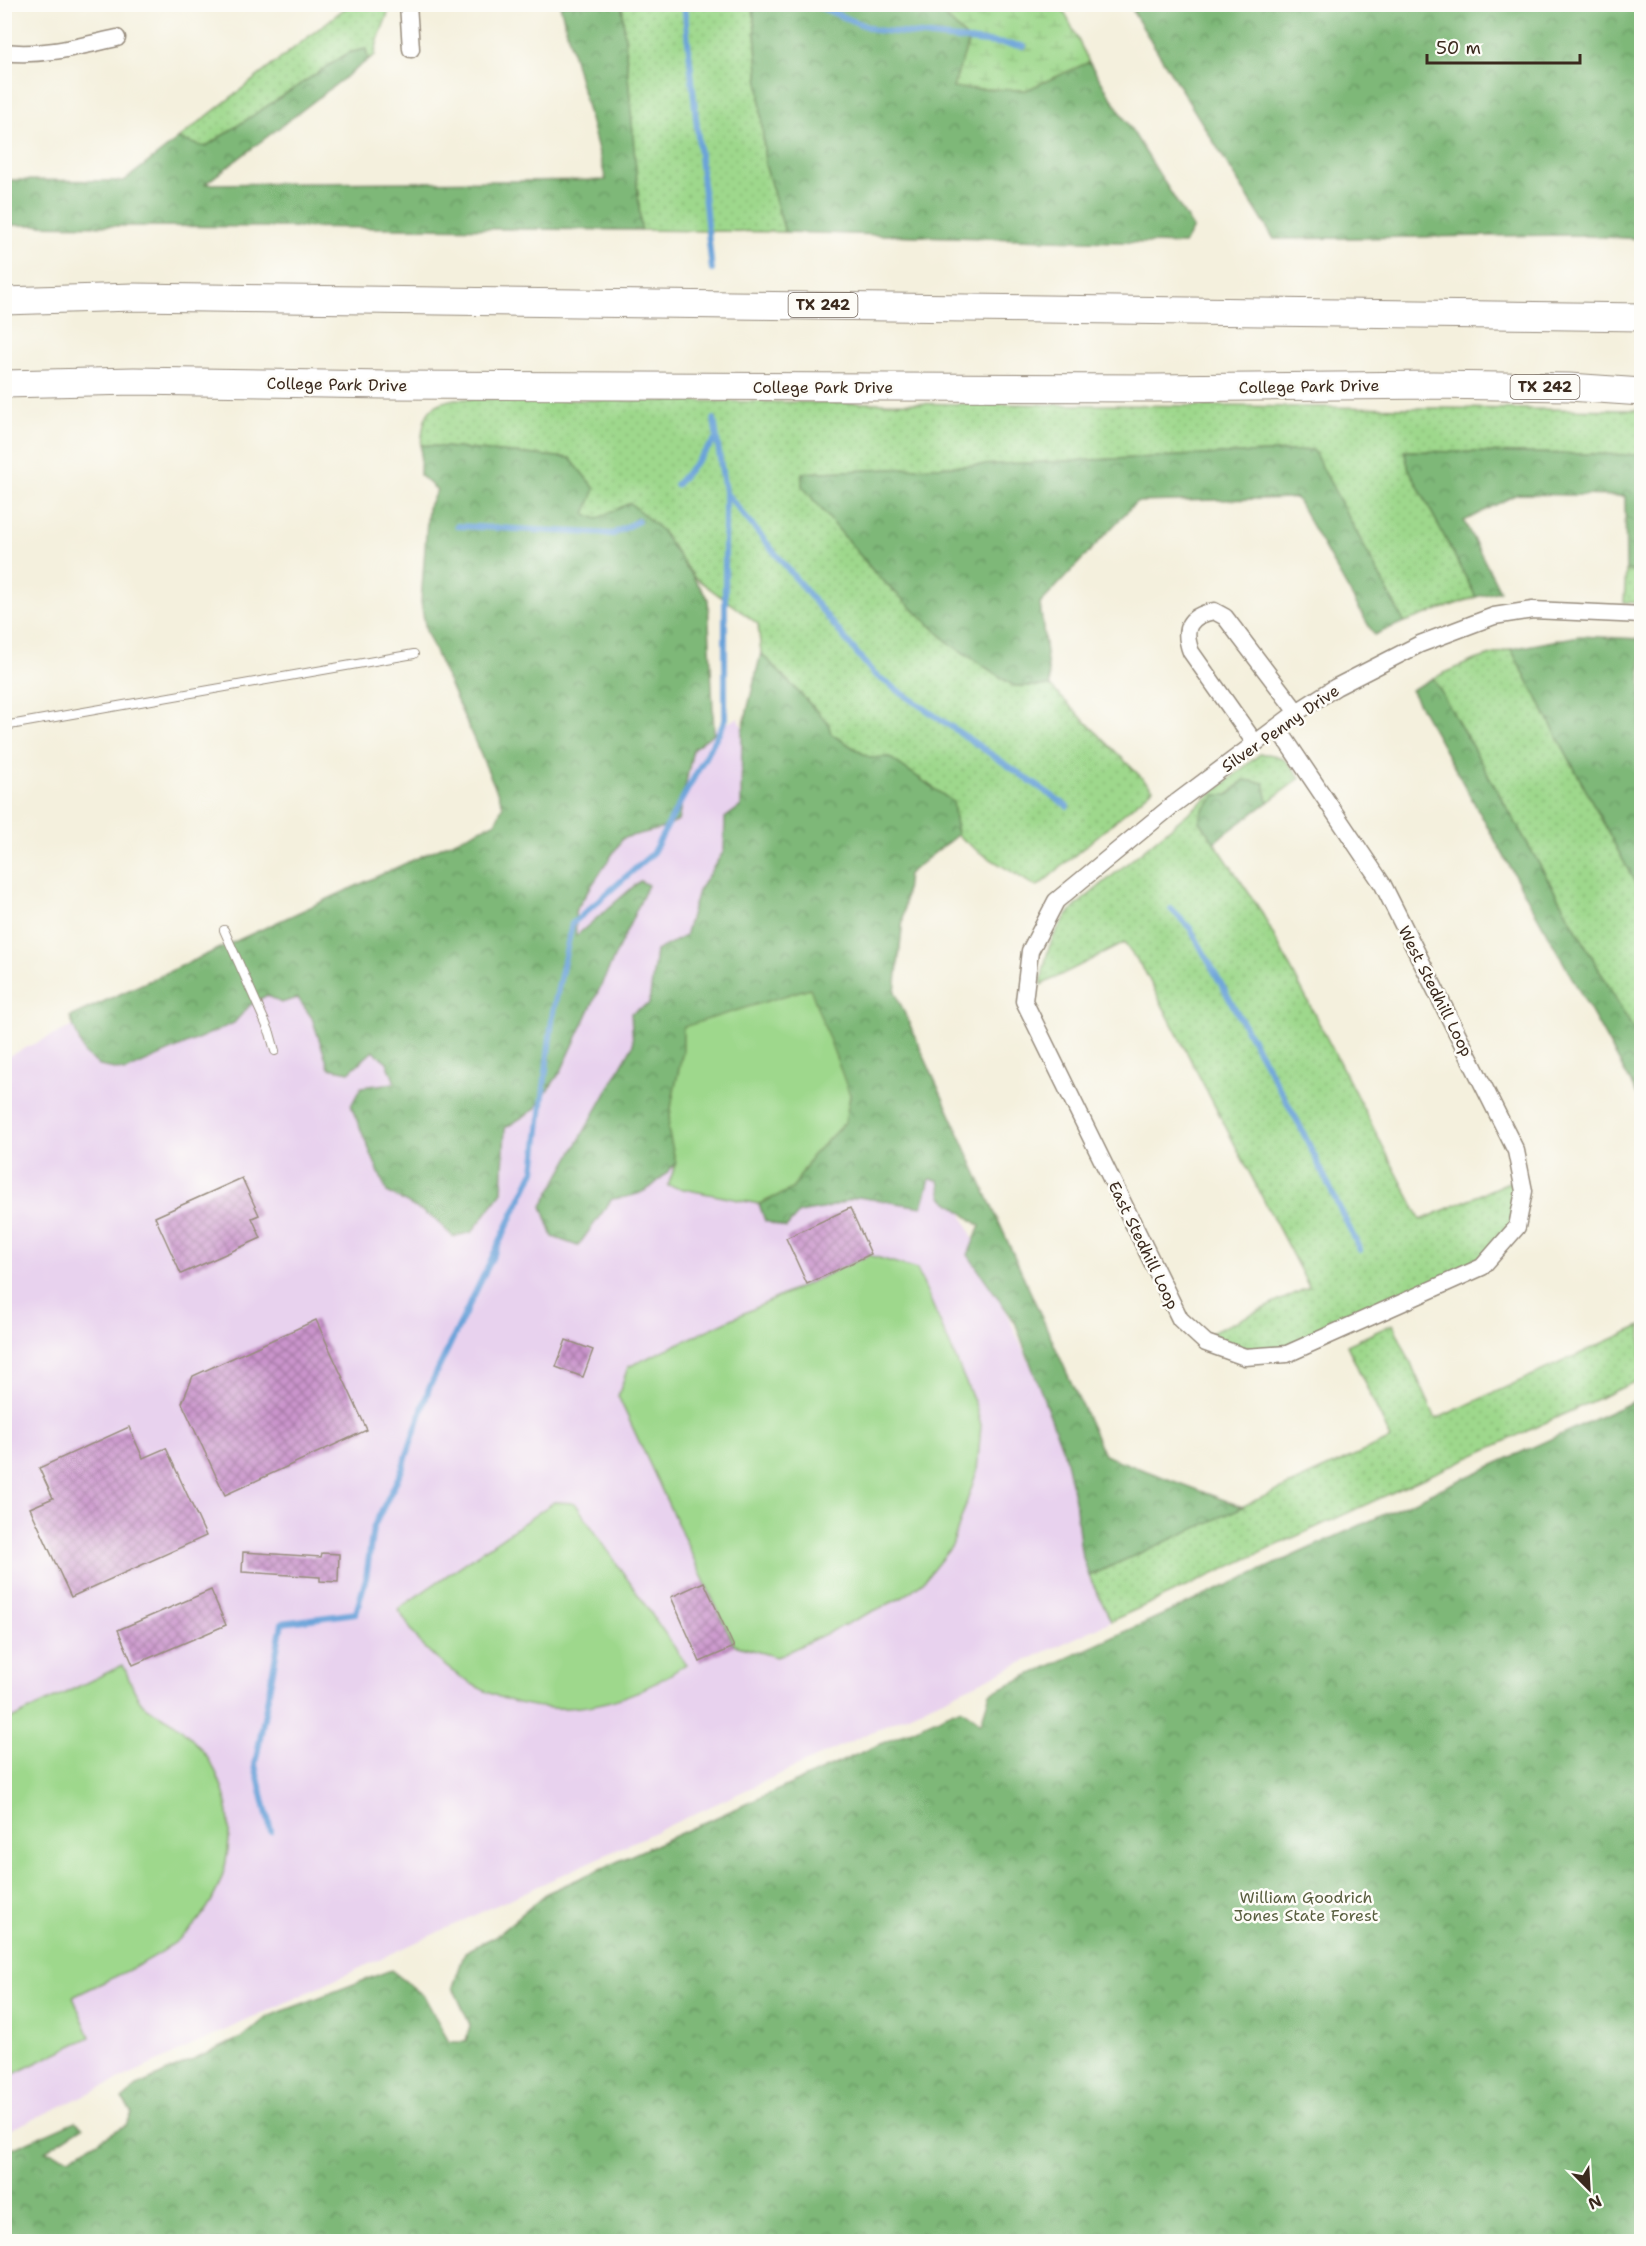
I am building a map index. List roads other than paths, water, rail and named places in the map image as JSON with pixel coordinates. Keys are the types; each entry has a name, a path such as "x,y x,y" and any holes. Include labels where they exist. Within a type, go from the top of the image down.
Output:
{"main road":[{"name":"TX 242","path":"4,301 168,297 1641,317"},
{"name":"College Park Drive","path":"4,384 134,381 397,385 1153,388 1433,385 1569,387 1641,392"}],"street":[{"path":"408,4 411,49"},
{"path":"4,52 16,54 51,52 117,38"},
{"name":"Silver Penny Drive","path":"1056,901 1173,805 1297,711 1377,665 1463,626 1494,616 1533,610 1641,615"},
{"path":"1255,743 1191,652 1186,639 1189,625 1196,616 1214,611 1225,617 1297,711"},
{"name":"West Stedhill Loop","path":"1276,727 1383,885 1516,1151 1524,1191 1517,1227 1482,1267"},
{"name":"East Stedhill Loop","path":"1056,901 1029,951 1024,1002 1180,1319 1206,1343 1245,1357 1287,1354 1482,1267"}],"lane":[{"path":"4,726 414,654"},
{"path":"224,930 276,1051"}],"waterway":[{"path":"684,4 712,270"},
{"path":"812,4 875,30 1024,46"},
{"path":"714,419 725,492 874,674 1067,806"},
{"path":"676,485 717,438"},
{"path":"271,1831 255,1765 282,1623 356,1613 366,1578 373,1528 402,1470 429,1388 534,1171 553,1012 572,924 652,854 725,721 725,492"},
{"path":"457,526 613,534 638,521"},
{"path":"1171,909 1190,928 1298,1122 1360,1250"}],"park label":[{"name":"William Goodrich Jones State Forest","path":"1306,1906"}]}
